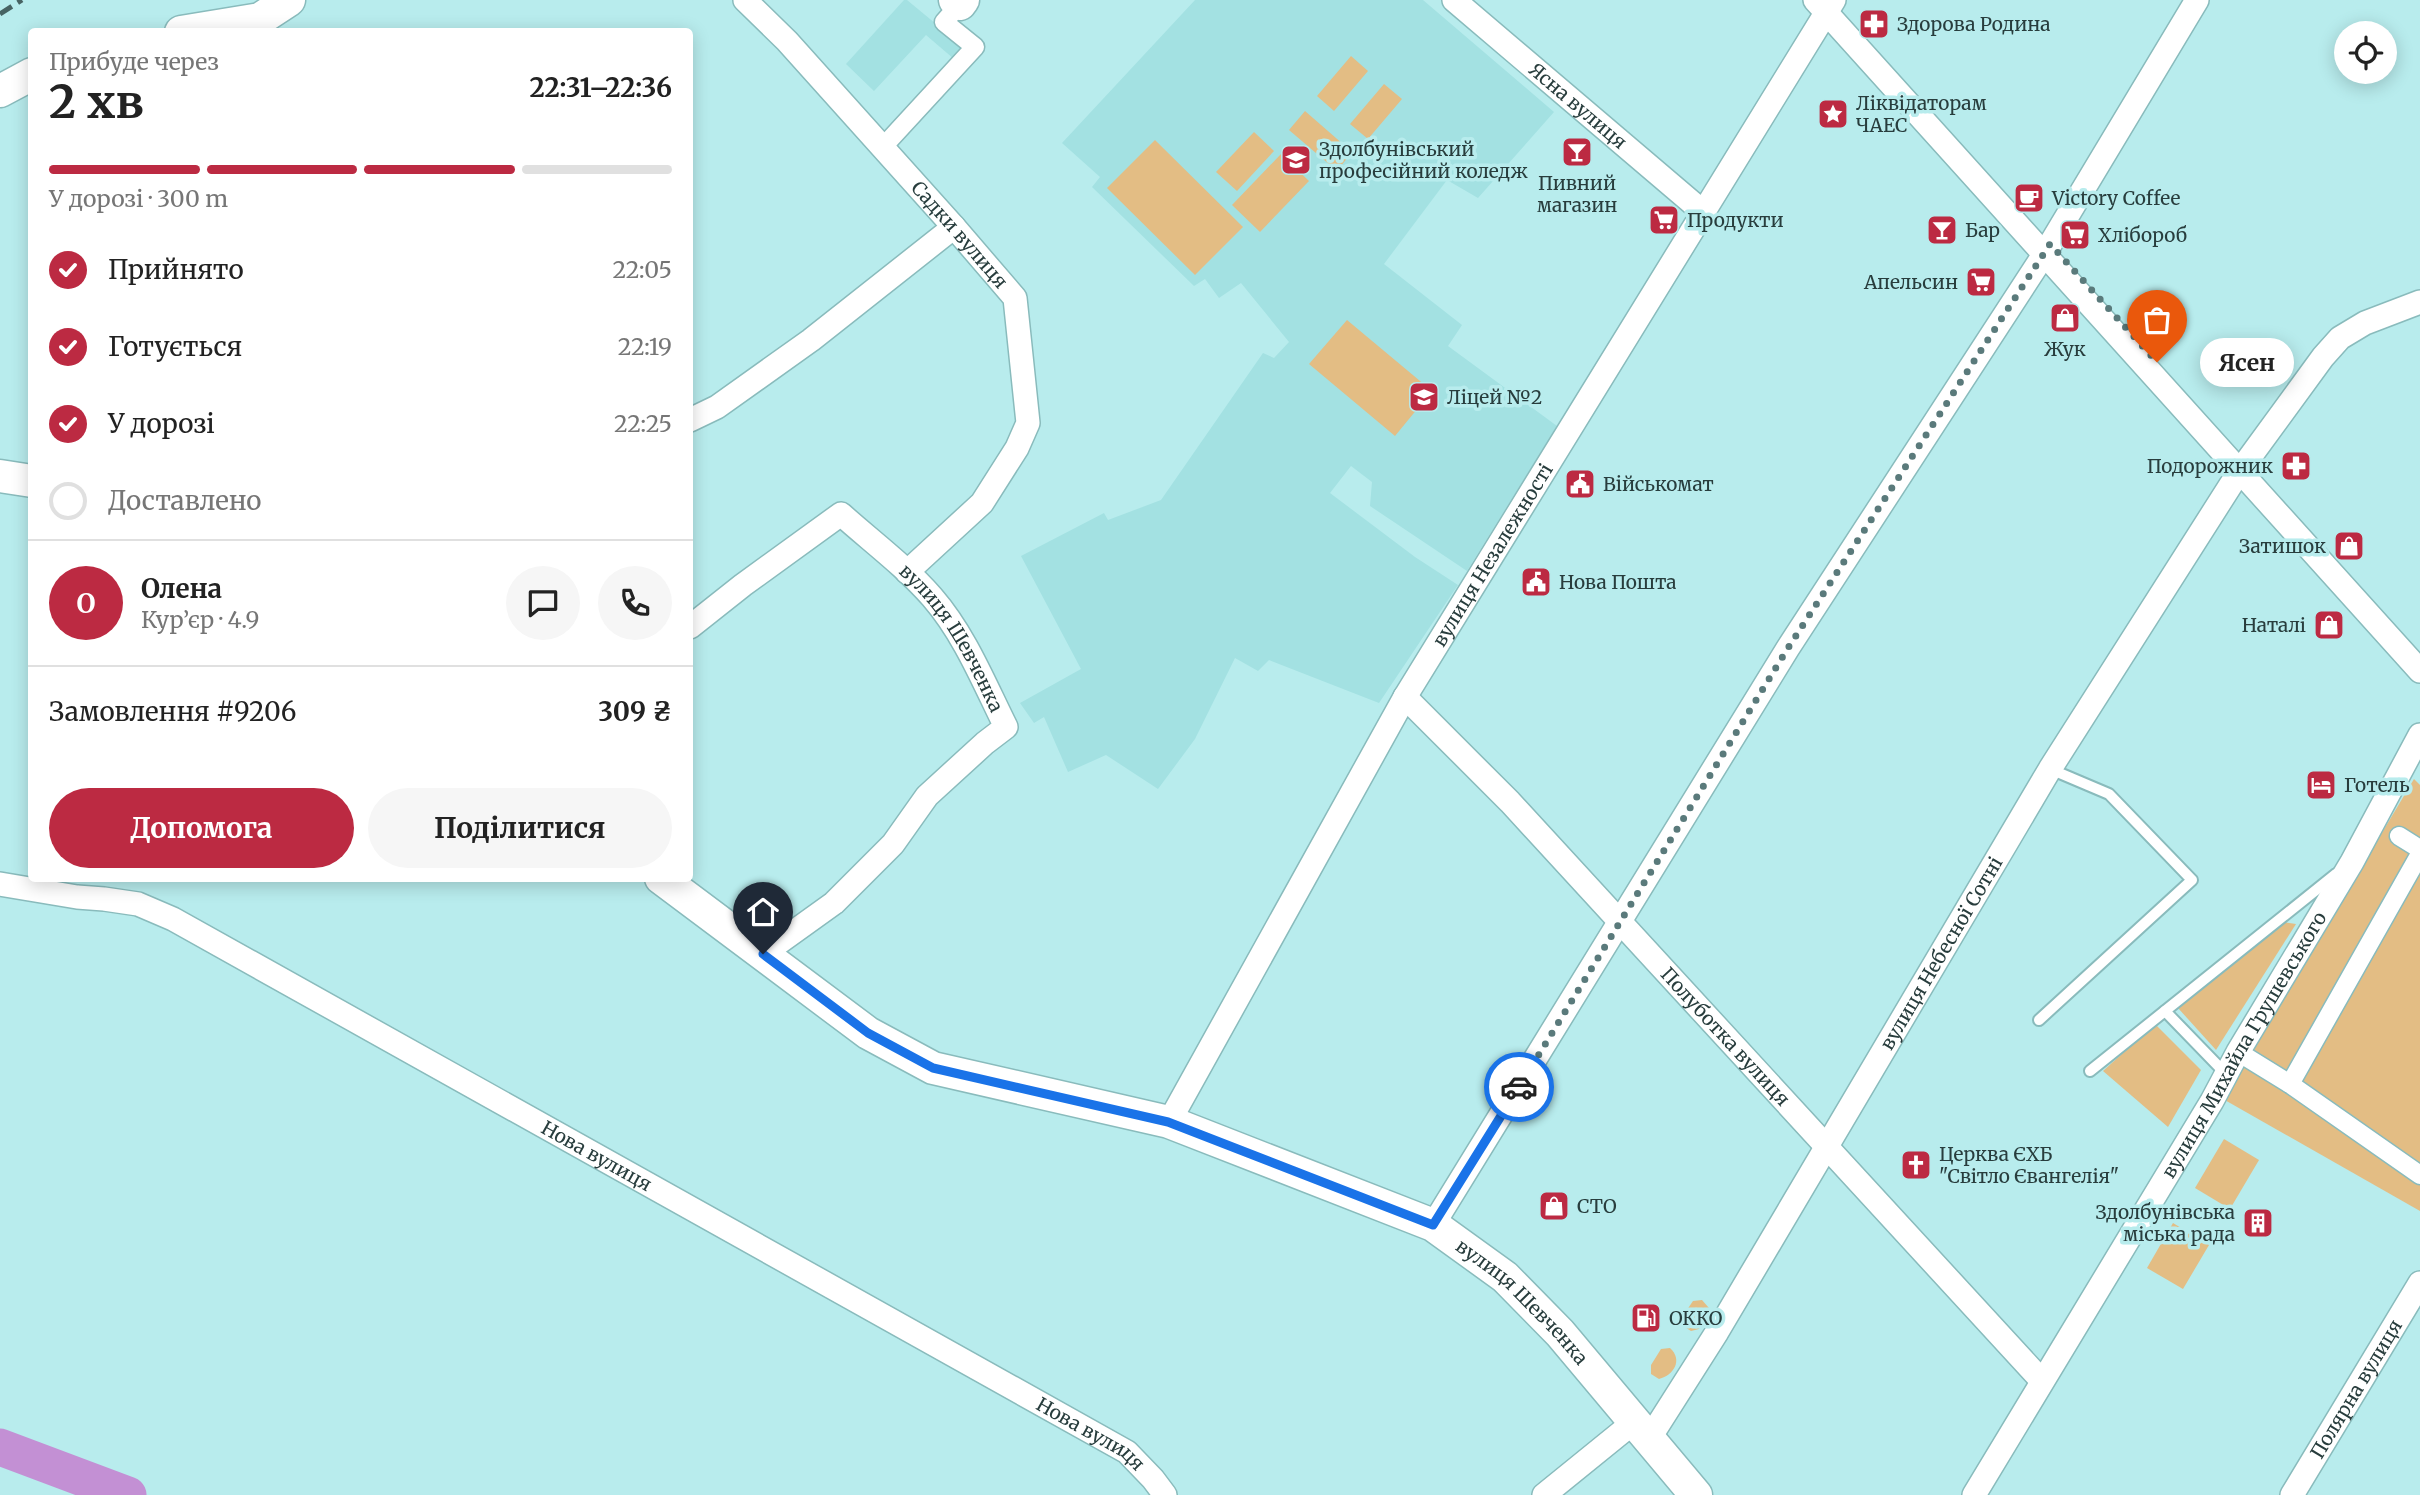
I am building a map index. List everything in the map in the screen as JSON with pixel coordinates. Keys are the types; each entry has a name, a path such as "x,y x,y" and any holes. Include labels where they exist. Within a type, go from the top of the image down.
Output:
{"main road":[{"path":"206,28 261,19 289,0"},
{"path":"0,91 28,76"},
{"path":"0,475 28,480"},
{"name":"вулиця Шевченка","path":"666,882 868,1033 933,1068 1168,1122 1433,1225 1505,1277 1560,1333 1696,1495"}],"street":[{"name":"Садки вулиця","path":"745,0 787,41 1015,298 1028,424 1017,448 982,503 907,572"},
{"name":"Ясна вулиця","path":"1454,0 1703,212"},
{"path":"1433,1225 1788,648 2048,248 2197,0"},
{"path":"882,148 975,47 944,22 959,1"},
{"path":"1827,3 2243,466 2420,671"},
{"name":"вулиця Незалежності","path":"1168,1122 1405,697 1703,212 1827,3"},
{"path":"693,419 717,407 811,340 954,227"},
{"name":"вулиця Небесної Сотні","path":"1544,1495 1642,1431 1717,1332 2050,769 2243,466 2323,357 2340,338 2365,323 2420,302"},
{"path":"2243,466 2420,653"},
{"name":"вулиця Шевченка","path":"693,626 743,585 841,514 934,598 963,639 1006,727 926,796 893,844 834,903 763,954"},
{"name":"Полуботка вулиця","path":"1405,697 1510,802 2042,1381"},
{"name":"вулиця Михайла Грушевського","path":"1974,1495 2352,862 2420,735"},
{"path":"2290,1084 2420,851 2399,836"},
{"name":"Нова вулиця","path":"0,884 138,904 173,919 1127,1452 1165,1495"},
{"path":"2238,1052 2290,1084 2420,1175"},
{"name":"Полярна вулиця","path":"2292,1495 2420,1283"}],"lane":[{"path":"2039,1020 2192,880 2109,794 2050,769"},
{"path":"2090,1071 2352,862"},
{"path":"2165,1011 2227,1075"}],"shaded area":[{"path":"904,0 965,48 954,59 926,35 874,91 846,64"},
{"path":"1195,0 1423,0 1554,112 1478,198 1447,180 1384,264 1462,325 1448,346 1557,426 1467,571 1370,506 1372,482 1351,466 1330,493 1415,557 1458,585 1379,703 1269,660 1258,671 1235,658 1195,739 1158,789 1106,755 1068,772 1044,717 1034,723 1020,703 1081,669 1021,556 1104,513 1108,520 1161,500 1263,353 1274,358 1289,342 1241,283 1219,298 1205,279 1194,286 1092,187 1100,177 1062,143"},
{"path":"1351,56 1368,71 1334,111 1317,96"},
{"path":"1384,84 1402,99 1368,139 1350,124"},
{"path":"1305,111 1352,152 1337,171 1289,130"},
{"path":"1254,132 1274,151 1237,191 1216,172"},
{"path":"1155,140 1243,227 1195,275 1107,188"},
{"path":"1281,154 1309,181 1260,232 1232,205"},
{"path":"1347,320 1432,391 1395,436 1309,364"},
{"path":"2414,779 2420,785 2420,1211 2223,1099"},
{"path":"2283,922 2296,924 2216,1050 2178,1008"},
{"path":"2155,1024 2201,1070 2168,1127 2103,1071"},
{"path":"2224,1139 2259,1160 2230,1209 2195,1188"},
{"path":"2173,1223 2209,1245 2183,1289 2147,1268"},
{"path":"1702,1300 1709,1308 1709,1313 1699,1329 1691,1331 1683,1326 1682,1317 1693,1301"},
{"path":"1670,1348 1676,1357 1675,1366 1669,1374 1659,1379 1651,1374 1651,1365 1661,1349"}],"waterway":[{"path":"0,1447 128,1495"}],"railway":[{"path":"0,14 22,0"}],"way so far":[{"path":"1519,1087 1788,648 2050,244 2157,362"}],"place":[{"name":"Здорова Родина","path":"1874,24"},
{"name":"Ліквідаторам ЧАЕС","path":"1833,114"},
{"name":"Пивний магазин","path":"1577,152"},
{"name":"Здолбунівський професійний коледж","path":"1296,160"},
{"name":"Victory Coffee","path":"2029,198"},
{"name":"Продукти","path":"1664,220"},
{"name":"Бар","path":"1942,230"},
{"name":"Хлібороб","path":"2075,235"},
{"name":"Апельсин","path":"1981,282"},
{"name":"Жук","path":"2065,318"},
{"name":"Ясен","path":"2157,362"},
{"name":"Ліцей №2","path":"1424,397"},
{"name":"Подорожник","path":"2296,466"},
{"name":"Вiйськомат","path":"1580,484"},
{"name":"Затишок","path":"2349,546"},
{"name":"Нова Пошта","path":"1536,582"},
{"name":"Наталі","path":"2329,625"},
{"name":"Готель","path":"2321,785"},
{"name":"Церква ЄХБ \"Світло Євангелія\"","path":"1916,1165"},
{"name":"СТО","path":"1554,1206"},
{"name":"Здолбунівська міська рада","path":"2258,1223"},
{"name":"ОККО","path":"1646,1318"}],"route":[{"path":"763,954 868,1033 933,1068 1168,1122 1433,1225 1519,1087"}]}
